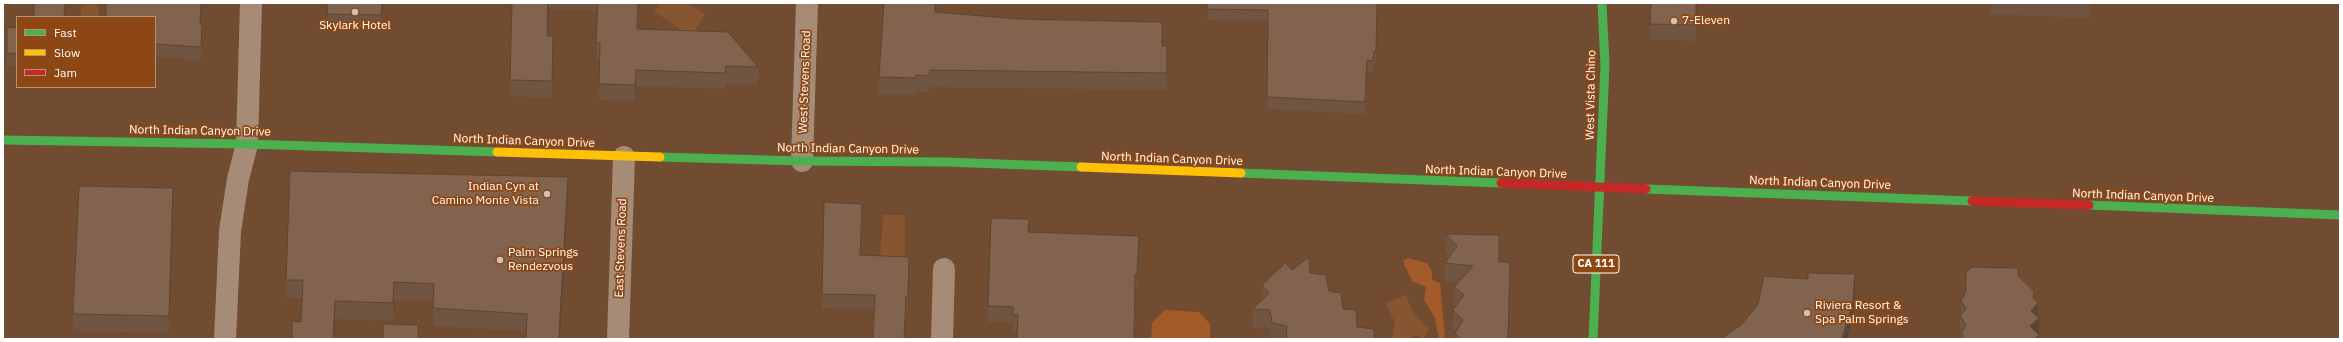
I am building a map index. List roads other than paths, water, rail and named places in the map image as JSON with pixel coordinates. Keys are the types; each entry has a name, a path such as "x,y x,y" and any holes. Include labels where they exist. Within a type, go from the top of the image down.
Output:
{"main road":[{"name":"West Vista Chino","path":"1600,188 1605,65 1602,3"},
{"name":"North Indian Canyon Drive","path":"3,140 247,144 624,157 802,161 946,162 2340,215"},
{"name":"CA 111","path":"1593,339 1600,188"}],"street":[{"path":"225,339 230,231 238,179 247,144 252,3"},
{"name":"West Stevens Road","path":"802,161 807,3"},
{"name":"East Stevens Road","path":"618,339 624,157"},
{"path":"942,339 944,269"}],"place":[{"name":"Skylark Hotel","path":"355,12"},
{"name":"7-Eleven","path":"1674,21"},
{"name":"Indian Cyn at Camino Monte Vista","path":"547,194"},
{"name":"Palm Springs Rendezvous","path":"500,260"},
{"name":"Riviera Resort & Spa Palm Springs","path":"1807,313"}]}
